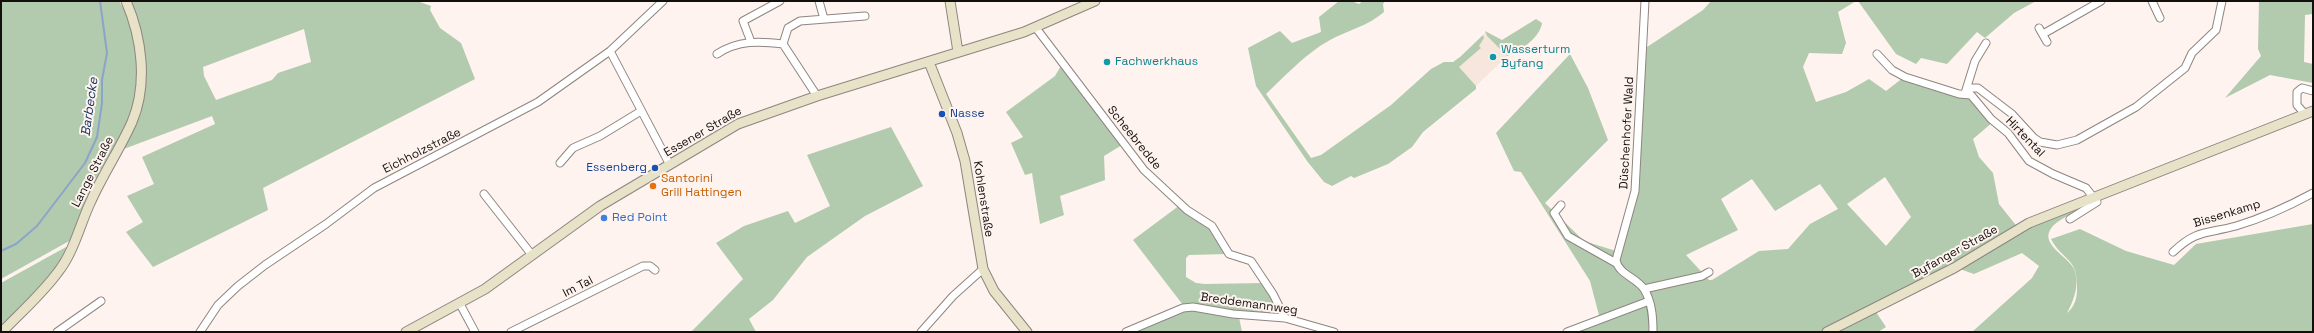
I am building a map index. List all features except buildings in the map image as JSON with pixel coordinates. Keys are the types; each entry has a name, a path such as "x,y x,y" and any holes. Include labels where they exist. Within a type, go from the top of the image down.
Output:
{"street":[{"name":"Lange Straße","path":"2,332 58,272 68,256 92,198 132,121 140,94 141,60 136,27 126,1"},
{"name":"Eichholzstraße","path":"200,332 218,306 238,286 284,251 326,224 374,188 538,102 610,51 663,1"},
{"path":"751,42 743,21 780,1"},
{"path":"819,1 824,19"},
{"path":"950,1 958,52"},
{"name":"Essener Straße","path":"406,332 460,304 496,282 600,206 738,124 817,96 1036,28 1096,1"},
{"name":"Düschenhofer Wald","path":"1616,263 1617,254 1628,221 1635,191 1645,1"},
{"path":"2047,42 2041,31 2101,1"},
{"path":"2152,1 2160,18"},
{"path":"1966,94 1971,88 1978,88 2012,114 2034,138 2040,142 2057,144 2077,140 2099,130 2136,108 2185,68 2192,53 2216,30 2222,1"},
{"path":"817,96 783,44 786,31 794,23 865,16"},
{"name":"Scheebredde","path":"1036,28 1144,170 1187,210 1212,226 1229,254 1251,261 1273,294 1285,318"},
{"path":"718,54 732,46 751,42 783,44"},
{"path":"1966,94 1975,60 1986,42"},
{"path":"610,51 670,165"},
{"path":"1878,54 1898,74 1959,94 1966,94"},
{"name":"Kohlenstraße","path":"929,62 957,133 965,161 983,270 994,291 1027,332"},
{"name":"Byfanger Straße","path":"2309,113 2297,105 2297,92 2302,88 2313,91"},
{"name":"Hirtental","path":"1966,94 2008,133 2029,161 2053,174 2086,188 2096,198"},
{"path":"560,163 572,148 600,136 641,111"},
{"name":"Byfanger Straße","path":"1827,332 1954,268 2029,223 2096,198 2309,113"},
{"name":"Bissenkamp","path":"2173,252 2194,235 2238,225 2287,206 2313,193"},
{"path":"484,194 532,255"},
{"name":"Byfanger Straße","path":"2070,219 2097,202 2096,198"},
{"path":"1561,205 1554,213 1568,236 1616,263 1644,290 1652,311 1653,332"},
{"name":"Im Tal","path":"510,332 643,266 650,266 655,270"},
{"path":"921,332 958,290 983,270"},
{"path":"1644,290 1702,276 1709,272"},
{"path":"57,332 102,301"},
{"path":"1567,332 1649,301"},
{"path":"460,304 475,332"},
{"name":"Breddemannweg","path":"1126,332 1183,308 1197,307 1233,314 1285,318 1312,329 1334,332"}],"shaded area":[{"path":"1485,31 1487,36 1507,56 1476,86 1459,67 1481,48 1479,46"}],"green space":[{"path":"1,1 119,1 133,26 137,57 137,85 130,117 92,190 71,240 1,279"},
{"path":"128,1 417,1 431,6 430,10 440,28 461,43 475,79 263,188 268,210 153,267 126,232 143,222 127,196 154,184 142,157 215,124 212,116 121,150 143,85","holes":["304,29 311,62 278,73 272,80 216,100 204,76 203,67"]},
{"path":"1339,1 1351,1 1359,4 1363,1 1385,1 1383,4 1384,12 1358,28 1337,36 1321,45 1296,65 1266,94 1311,158 1321,155 1391,105 1431,69 1444,62 1453,62 1483,35 1484,38 1479,46 1481,48 1459,67 1476,86 1476,89 1423,132 1412,147 1388,164 1354,178 1351,176 1332,186 1324,182 1307,161 1256,86 1248,48 1280,31 1292,43 1321,32 1319,17"},
{"path":"1711,1 1856,1 1838,12 1846,43 1842,54 1809,53 1803,67 1816,102 1846,92 1869,79 1886,91 1904,77 1967,95 1993,122 1973,139 1979,157 1993,173 1999,204 2019,229 2091,203 2055,224 2049,233 2051,244 2071,264 2076,275 2073,265 2056,247 2051,239 2080,229 2126,251 2174,265 2196,244 2313,224 2313,332 1972,332 2032,278 2039,266 2022,253 1974,274 1957,268 1874,309 1886,327 1878,332 1559,332 1600,319 1590,281 1521,172 1514,171 1496,133 1570,54 1588,88 1608,140 1545,203 1584,241 1616,251 1632,206 1641,51 1703,10","holes":["1885,177 1911,217 1886,246 1847,204","1752,179 1775,211 1820,184 1838,209 1810,224 1788,249 1759,251 1712,280 1709,280 1686,255 1738,230 1721,199","2076,275 2075,303 2067,313 2075,292"]},
{"path":"1858,1 2036,1 2014,13 1985,38 1977,32 1947,64 1921,58 1916,64 1896,54"},
{"path":"2259,1 2313,1 2313,14 2305,15 2304,62 2313,64 2313,83 2270,75 2225,98 2261,56 2258,49"},
{"path":"1536,19 1542,23 1538,34 1518,51 1507,56 1487,36 1485,31 1502,40"},
{"path":"1062,64 1122,145 1104,156 1105,180 1060,196 1064,215 1040,224 1032,173 1025,175 1011,143 1023,137 1006,112 1055,76"},
{"path":"891,127 923,186 865,216 807,257 773,300 749,319 756,332 691,332 743,279 716,243 744,226 788,211 795,223 830,206 807,155"},
{"path":"1180,205 1213,229 1227,254 1189,255 1186,258 1186,277 1196,283 1205,284 1265,283 1282,315 1241,313 1183,305 1133,240"},
{"path":"66,247 67,248 61,259 46,280 1,327 1,283"},
{"path":"1192,309 1239,317 1242,332 1134,332"}],"waterway":[{"name":"Barbecke","path":"1,251 16,244 37,226 85,163 97,137 102,103 102,80 107,53 100,1"}],"place":[{"name":"Wasserturm Byfang","path":"1493,57"},
{"name":"Fachwerkhaus","path":"1107,62"},
{"name":"Nasse","path":"942,114"},
{"name":"Essenberg","path":"655,168"},
{"name":"Santorini Grill Hattingen","path":"653,186"},
{"name":"Red Point","path":"604,218"}]}
